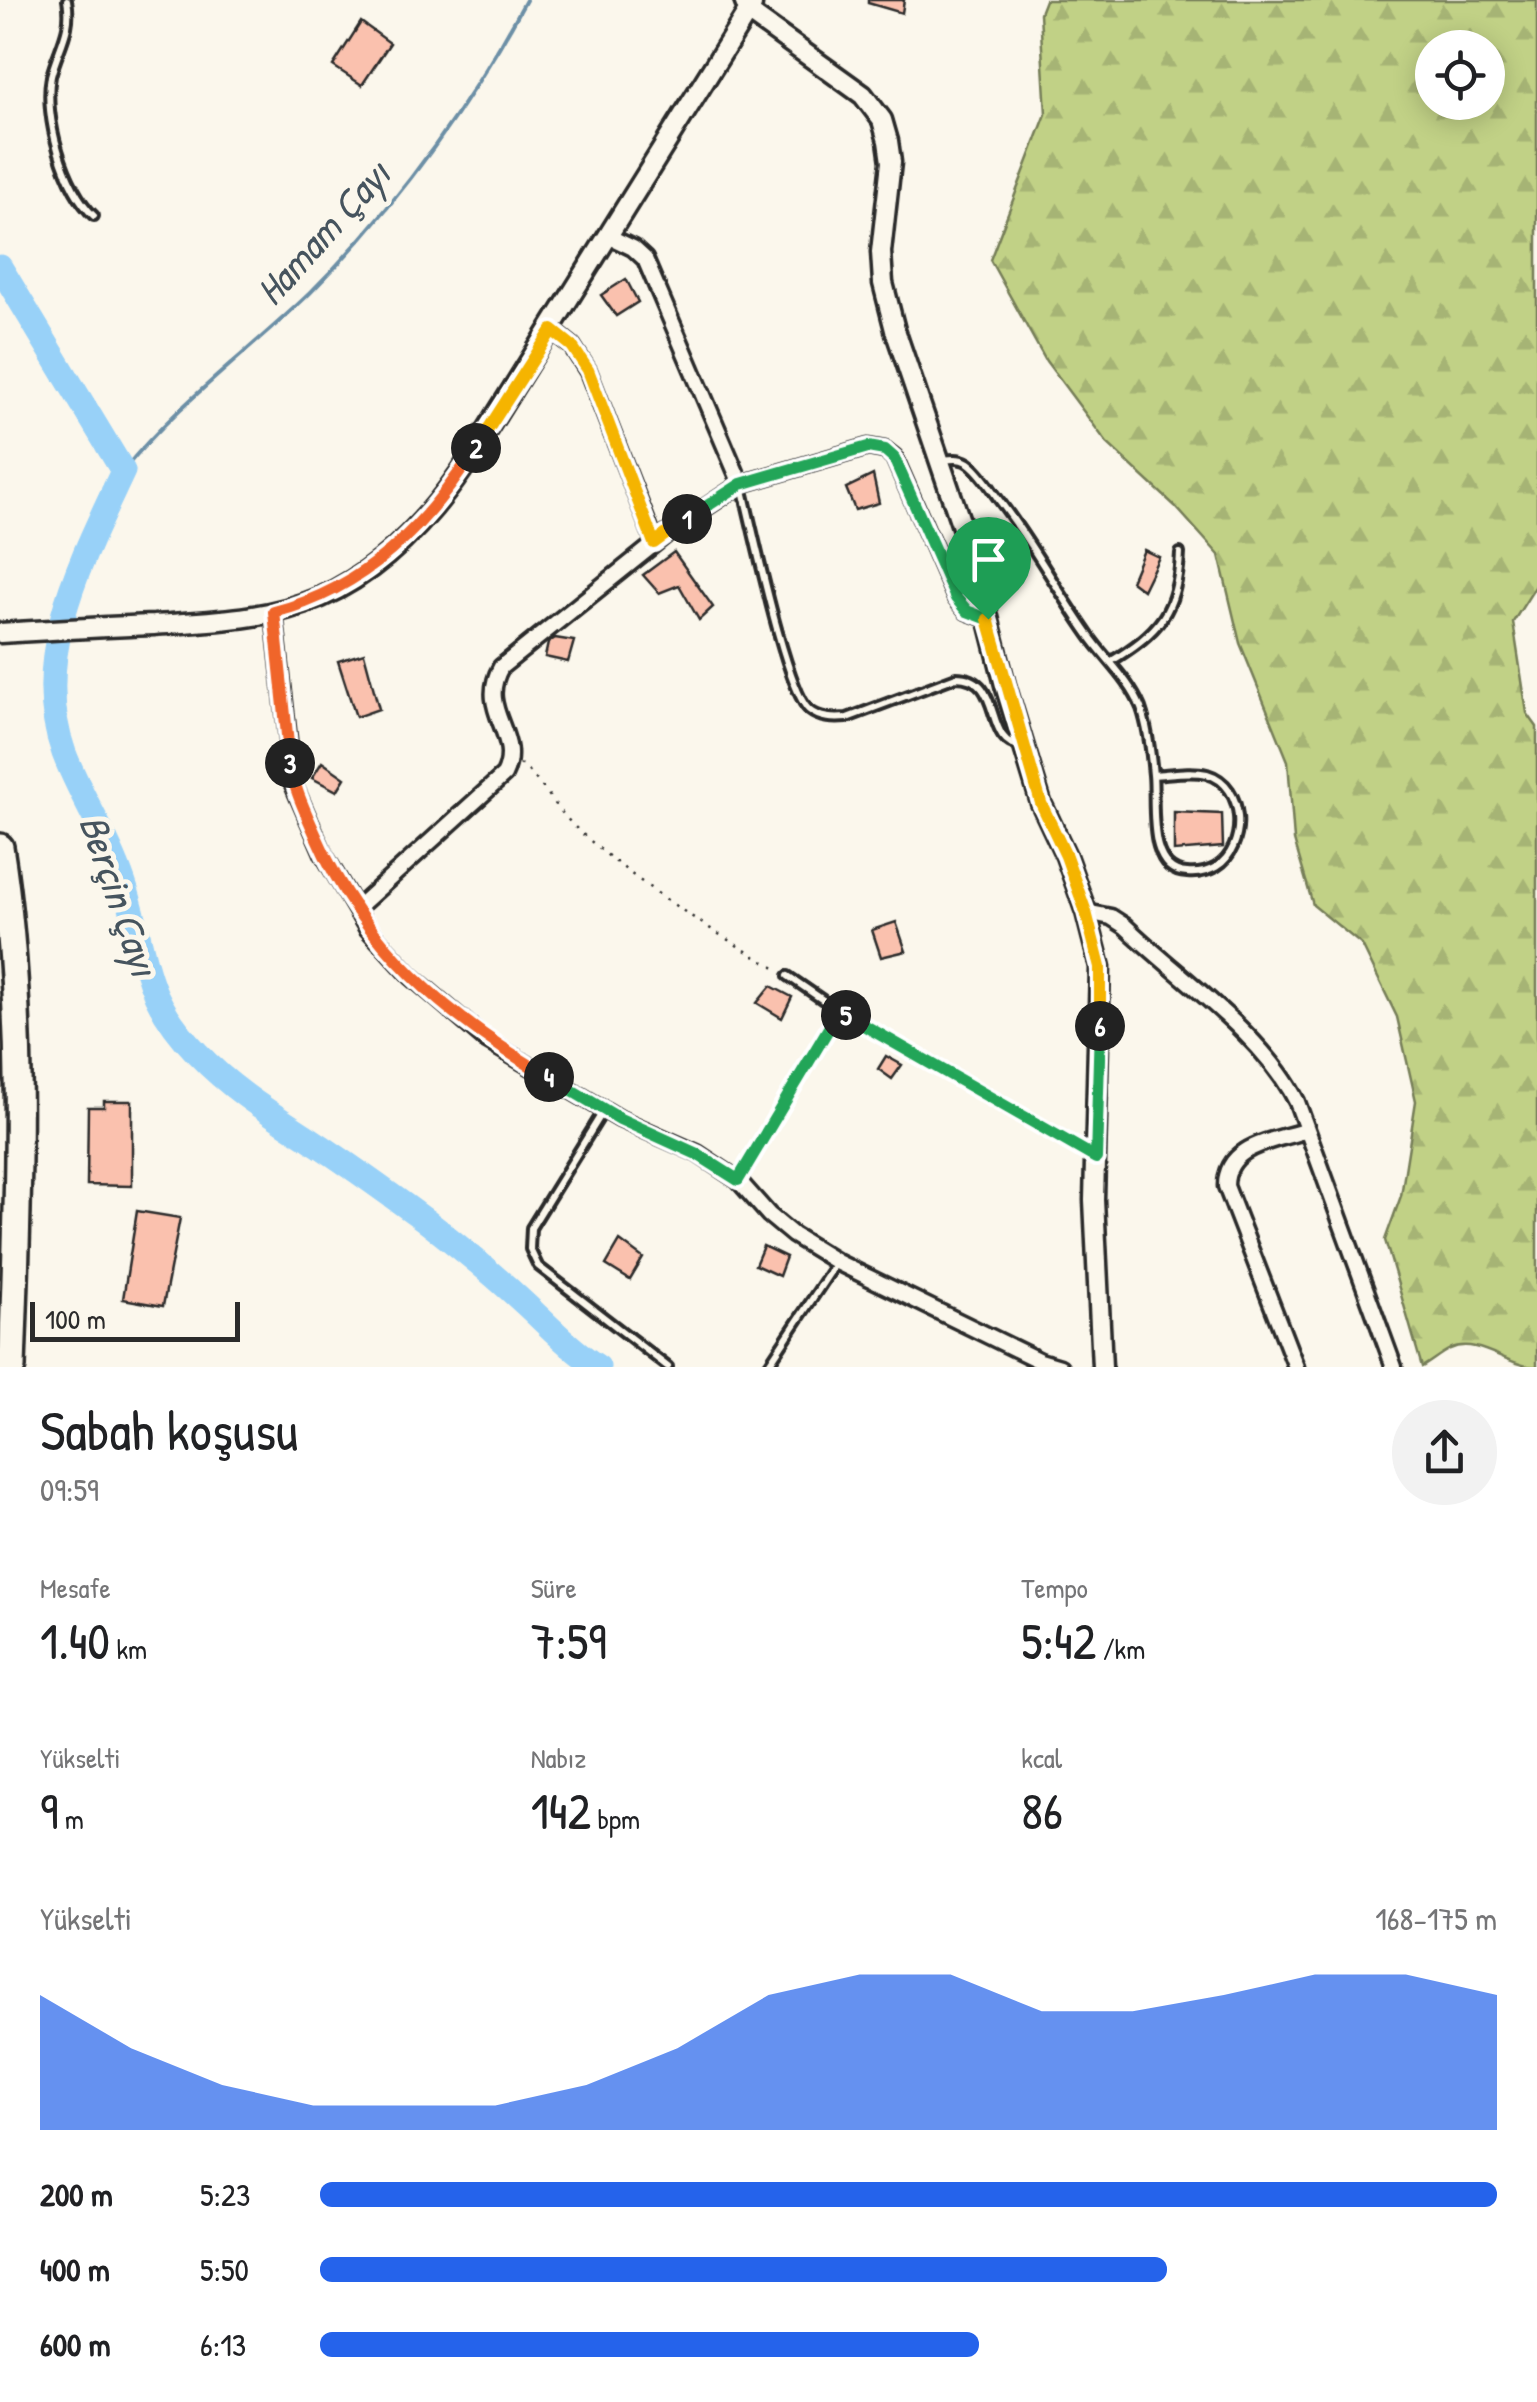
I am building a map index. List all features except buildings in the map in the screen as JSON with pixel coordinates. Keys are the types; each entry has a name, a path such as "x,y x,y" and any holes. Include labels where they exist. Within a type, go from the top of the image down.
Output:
{"highway":[{"path":"0,846 9,906 9,1033 20,1143 12,1367"}],"street":[{"path":"0,633 212,620 274,612 309,602 374,566 412,532 462,470 610,238 749,4 863,96 882,120 890,162 881,252 883,283 895,330 975,565 1041,803 1066,856 1100,967 1094,1200 1102,1367"},
{"path":"610,238 626,243 644,259 741,484"},
{"path":"552,330 572,346 588,370 654,543"},
{"path":"356,909 504,775 510,760 509,745 492,699 501,667 654,543 741,484 868,447 885,450 906,478 956,598 967,611 988,619"},
{"path":"274,612 293,784 324,855 367,928 411,976 487,1040 605,1110 697,1154 738,1180 793,1235 837,1262 1040,1361 1060,1367"},
{"path":"1086,912 1111,917 1125,926 1260,1048 1289,1086 1394,1367"},
{"path":"1296,1367 1226,1186 1226,1172 1241,1152 1307,1130"}],"lane":[{"path":"67,0 69,29 52,74 50,106 67,180 94,216"},
{"path":"941,460 958,459 970,464 1034,548 1087,634 1130,686 1142,710 1153,775 1156,834 1168,866 1194,873 1227,859 1239,829 1230,792 1206,774 1153,775"},
{"path":"741,484 782,644 807,708 821,716 847,718 962,677 981,686 1004,736 1015,746 1024,746"},
{"path":"1110,662 1140,642 1170,608 1179,584 1180,553"},
{"path":"788,976 839,1011 1096,1158"},
{"path":"738,1180 839,1011"},
{"path":"605,1110 531,1228 530,1250 538,1266 668,1367"},
{"path":"766,1367 837,1262"}],"path":[{"path":"510,760 525,768 573,826 628,870 715,933 788,976"}],"green space":[{"path":"1045,0 1537,0 1537,584 1513,622 1527,713 1537,727 1537,1367 1461,1346 1422,1367 1385,1240 1401,1196 1416,1101 1397,1017 1362,945 1313,905 1294,840 1288,761 1240,643 1219,555 1175,506 1107,443 1046,361 990,260 1046,114 1040,13"}],"waterway":[{"name":"Hamam Çayı","path":"123,471 190,401 310,293 372,226 455,117 526,0"},
{"name":"Berçin Çayı","path":"0,267 123,471 65,608 53,680 55,717 71,770 118,867 148,973 165,1012 198,1054 225,1079 425,1220 598,1367"}],"route":[{"path":"552,330 584,361 654,543 741,484 868,447 880,448 890,453 906,478 956,598 967,611 988,619 1041,803 1066,856 1100,967 1096,1158 839,1011 738,1180 697,1154 620,1119 487,1040 411,976 367,928 324,855 293,784 274,612 309,602 358,576 412,532 443,498 552,330"}]}
